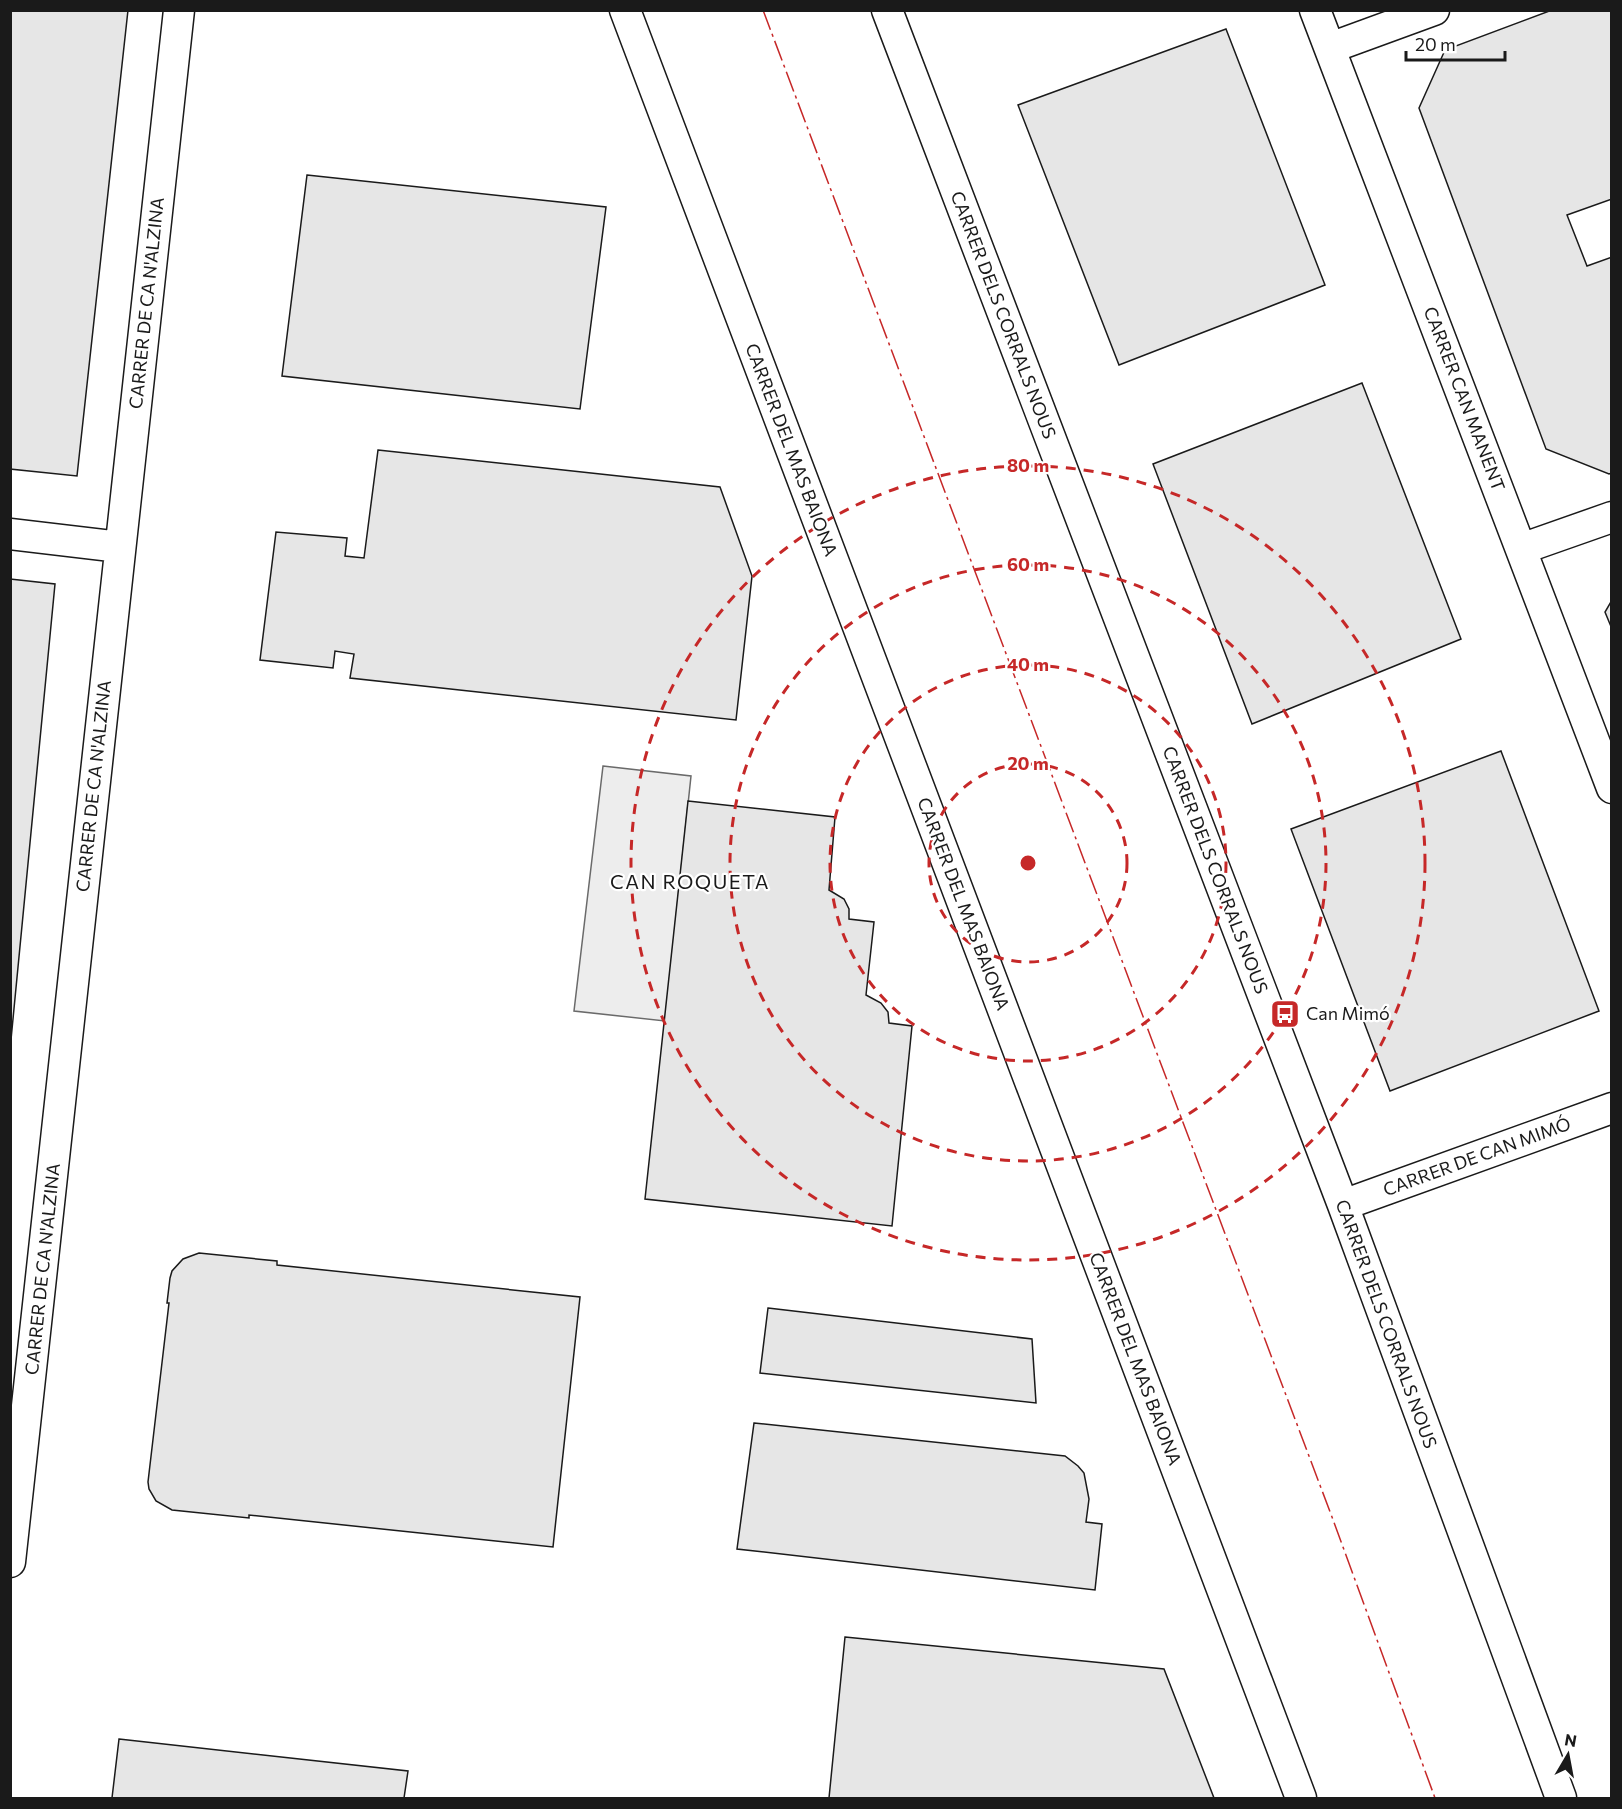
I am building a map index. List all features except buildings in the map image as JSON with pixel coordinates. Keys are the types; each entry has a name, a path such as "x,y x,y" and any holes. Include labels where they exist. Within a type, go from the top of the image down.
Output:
{"street":[{"name":"CARRER DE CA N'ALZINA","path":"10,1562 21,1374 120,547 179,10"},
{"name":"CARRER DEL MAS BAIONA","path":"625,10 1301,1798"},
{"name":"CARRER DELS CORRALS NOUS","path":"887,10 1343,1205 1561,1798"},
{"name":"CARRER CAN MANENT","path":"1316,10 1611,788"},
{"path":"1330,48 1434,10"},
{"path":"1521,549 1611,517"},
{"path":"10,534 120,547"},
{"name":"CARRER DE CAN MIMÓ","path":"1343,1205 1611,1108"}],"shaded area":[{"path":"603,766 691,776 665,1021 574,1011"}],"power":[{"path":"763,10 1332,1517 1435,1798"}],"place":[{"name":"Can Mimó","path":"1285,1014"}],"district":[{"name":"CAN ROQUETA","path":"690,882"}]}
